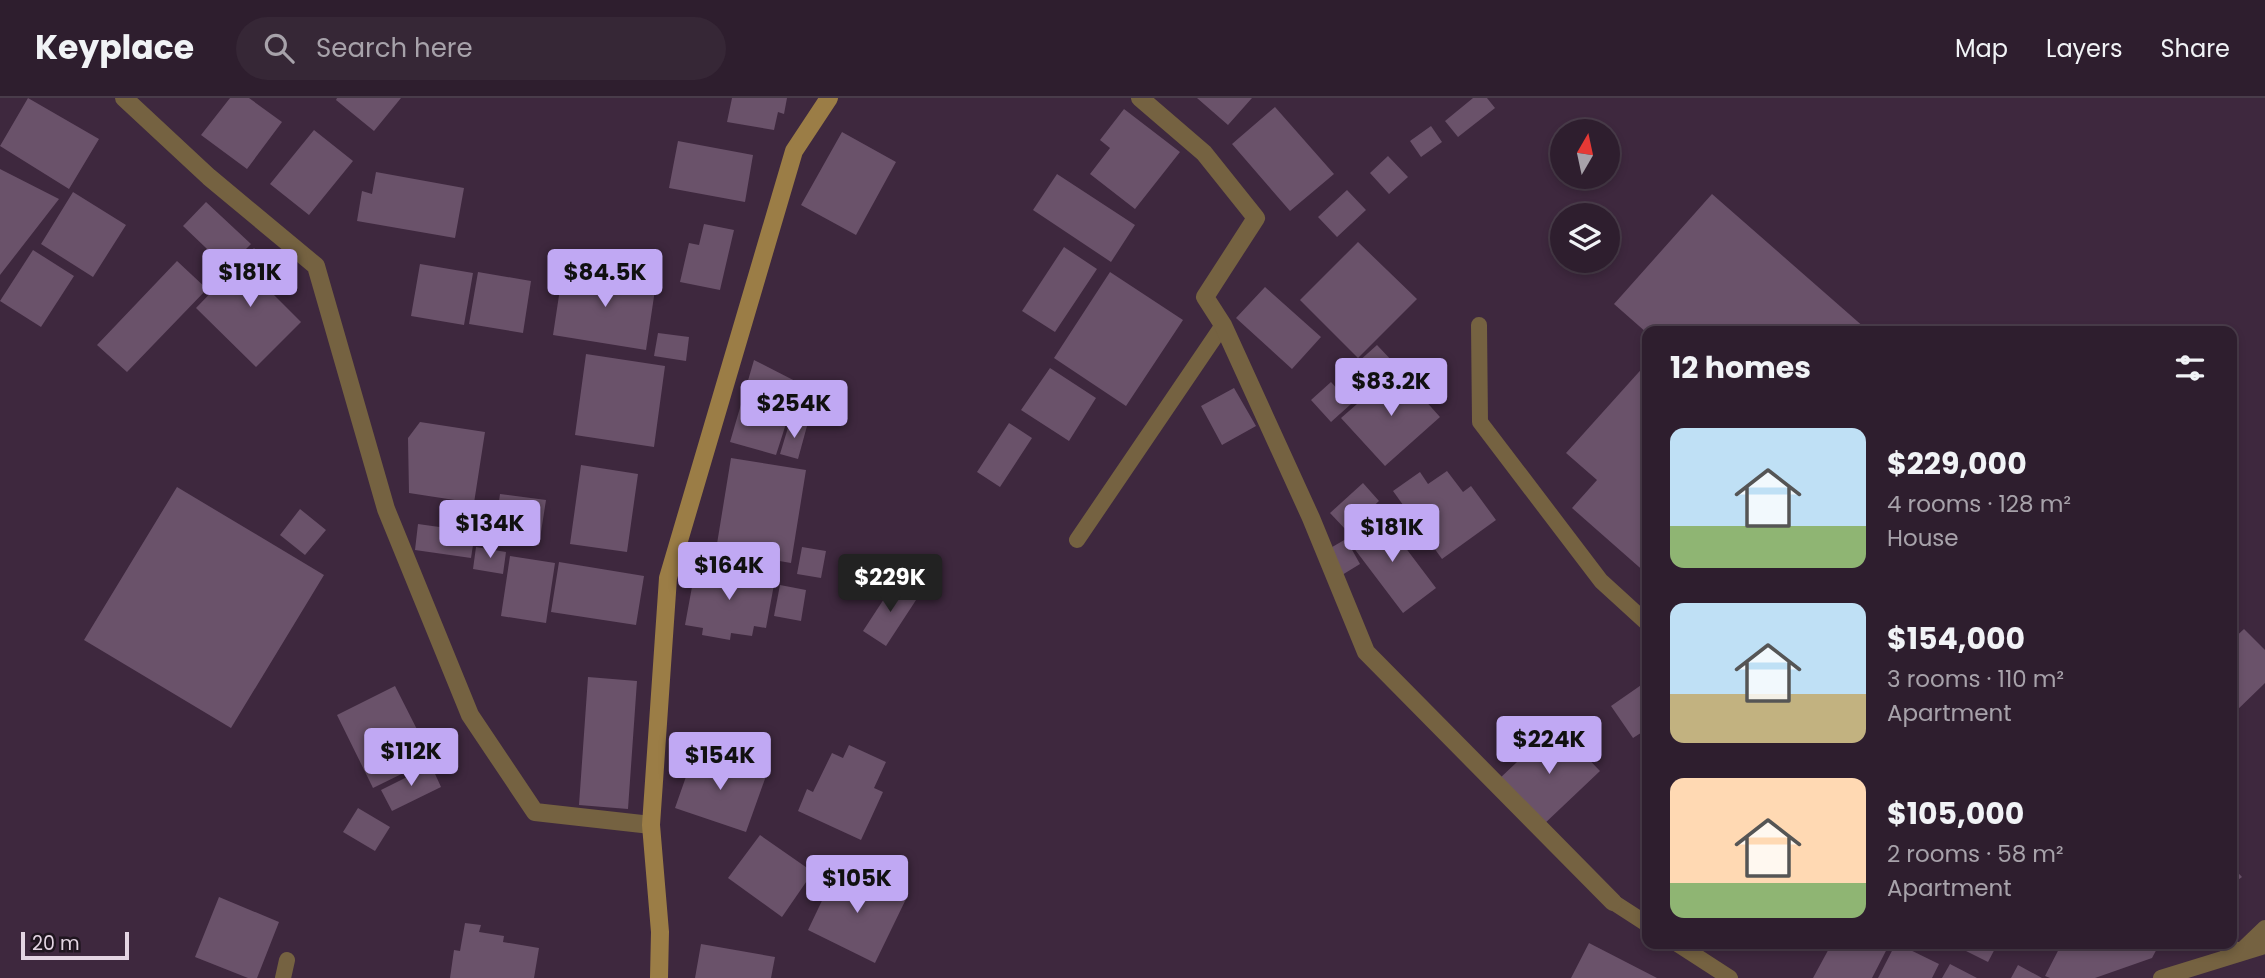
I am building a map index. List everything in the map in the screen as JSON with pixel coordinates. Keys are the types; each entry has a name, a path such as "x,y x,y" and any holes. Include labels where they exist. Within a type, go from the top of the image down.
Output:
{"street":[{"path":"124,98 209,177 316,266 386,509 470,715 535,813 651,825"},
{"path":"659,978 660,932 651,825 668,578 794,151 829,98"},
{"path":"1140,98 1204,153 1256,218 1205,297 1223,325 1311,518 1366,652 1613,902"}],"lane":[{"path":"1077,540 1223,325"},
{"path":"1479,325 1480,422 1601,581 1642,618"},
{"path":"1613,902 1642,921"},
{"path":"2239,952 2265,928"},
{"path":"2161,978 2265,946"},
{"path":"1685,949 1730,978"},
{"path":"2233,949 2239,952"},
{"path":"283,978 287,960"}],"building":[{"path":"28,98 99,139 69,189 0,146"},
{"path":"230,98 249,98 282,122 247,169 201,135"},
{"path":"401,98 374,131 336,100"},
{"path":"732,98 787,98 784,114 778,112 774,130 727,122"},
{"path":"1197,98 1252,98 1228,125"},
{"path":"1473,98 1487,98 1495,108 1458,137 1445,121"},
{"path":"1275,107 1334,174 1290,211 1232,144"},
{"path":"1124,109 1180,152 1135,209 1090,174 1110,148 1100,140"},
{"path":"1431,126 1442,142 1421,157 1410,141"},
{"path":"314,130 353,161 309,215 270,184"},
{"path":"842,132 896,162 856,235 801,205"},
{"path":"678,141 753,155 745,202 669,188"},
{"path":"1388,156 1408,177 1389,194 1370,173"},
{"path":"0,169 59,199 0,275"},
{"path":"376,172 464,188 455,238 357,221 362,191 372,194"},
{"path":"1057,174 1135,225 1111,262 1033,210"},
{"path":"1347,190 1366,210 1337,237 1318,217"},
{"path":"73,192 126,225 93,277 41,244"},
{"path":"1712,194 1863,326 1642,326 1642,329 1614,304"},
{"path":"206,202 251,244 227,268 183,226"},
{"path":"704,224 734,230 720,290 680,282 689,243 699,245"},
{"path":"1358,242 1417,299 1358,358 1300,300"},
{"path":"1064,247 1097,269 1055,332 1022,311"},
{"path":"254,248 279,272 265,286 301,322 256,367 196,308"},
{"path":"33,250 74,276 41,327 0,301"},
{"path":"177,261 207,289 127,372 97,345"},
{"path":"420,264 473,273 464,325 411,316"},
{"path":"563,269 656,283 646,350 553,335"},
{"path":"478,272 531,281 523,333 469,324"},
{"path":"1110,272 1183,320 1126,406 1054,358"},
{"path":"1265,287 1321,337 1292,369 1236,318"},
{"path":"658,333 689,337 686,361 654,356"},
{"path":"1377,345 1394,363 1355,399 1338,380"},
{"path":"586,354 665,366 654,447 575,435"},
{"path":"754,360 799,383 776,455 730,442"},
{"path":"1050,368 1096,398 1069,441 1021,410"},
{"path":"1397,369 1440,417 1385,466 1341,418"},
{"path":"1642,369 1642,570 1572,508 1597,480 1566,453"},
{"path":"1331,382 1351,404 1331,422 1311,400"},
{"path":"1234,388 1256,426 1222,445 1201,406"},
{"path":"790,421 807,426 798,459 780,454"},
{"path":"420,422 485,432 474,503 409,493 408,438"},
{"path":"1009,423 1032,438 1000,487 977,472"},
{"path":"731,458 806,470 791,563 716,550"},
{"path":"581,465 638,474 627,552 570,544"},
{"path":"1447,471 1463,492 1471,486 1496,520 1442,559 1393,491 1420,472 1428,484"},
{"path":"1363,483 1379,501 1347,531 1330,513"},
{"path":"177,487 324,575 231,728 84,640"},
{"path":"500,494 546,500 539,545 494,539"},
{"path":"300,509 326,530 305,555 280,535"},
{"path":"1380,514 1436,588 1403,613 1347,539"},
{"path":"418,524 475,532 471,558 415,550"},
{"path":"1346,539 1360,564 1342,575 1327,550"},
{"path":"476,547 506,552 503,574 473,569"},
{"path":"802,547 826,551 821,578 797,574"},
{"path":"510,556 555,563 546,623 501,616"},
{"path":"559,562 644,576 636,625 551,612"},
{"path":"696,565 775,579 766,628 754,626 752,636 731,633 730,640 702,635 703,628 685,625"},
{"path":"895,582 918,597 886,646 863,631"},
{"path":"780,585 806,590 801,621 774,616"},
{"path":"2244,629 2265,650 2265,683 2237,710 2237,635"},
{"path":"588,677 637,681 628,809 579,805"},
{"path":"1642,684 1642,732 1633,738 1611,706"},
{"path":"395,686 432,759 373,788 337,715"},
{"path":"1556,725 1600,771 1542,826 1498,780"},
{"path":"849,745 886,762 874,788 883,792 861,840 798,811 807,789 813,792 832,753 843,758"},
{"path":"695,751 766,776 746,832 675,808"},
{"path":"431,765 441,787 392,811 381,790"},
{"path":"358,808 390,827 375,851 343,832"},
{"path":"760,835 813,872 782,917 728,878"},
{"path":"838,867 906,899 875,963 808,930"},
{"path":"219,897 279,922 257,978 248,978 195,957"},
{"path":"465,923 481,925 479,932 504,936 503,942 539,948 534,978 450,978 454,950 460,951"},
{"path":"1589,943 1657,978 1571,978"},
{"path":"701,944 775,957 771,978 695,978"},
{"path":"1829,949 1887,949 1872,978 1813,978"},
{"path":"1893,949 1908,949 1939,964 1932,978 1878,978"},
{"path":"1962,949 1995,949 1988,962"},
{"path":"2059,949 2157,949 2152,958 2095,978 2045,976"},
{"path":"1950,964 1977,978 1942,978"},
{"path":"2018,965 2042,978 2011,978"}]}
